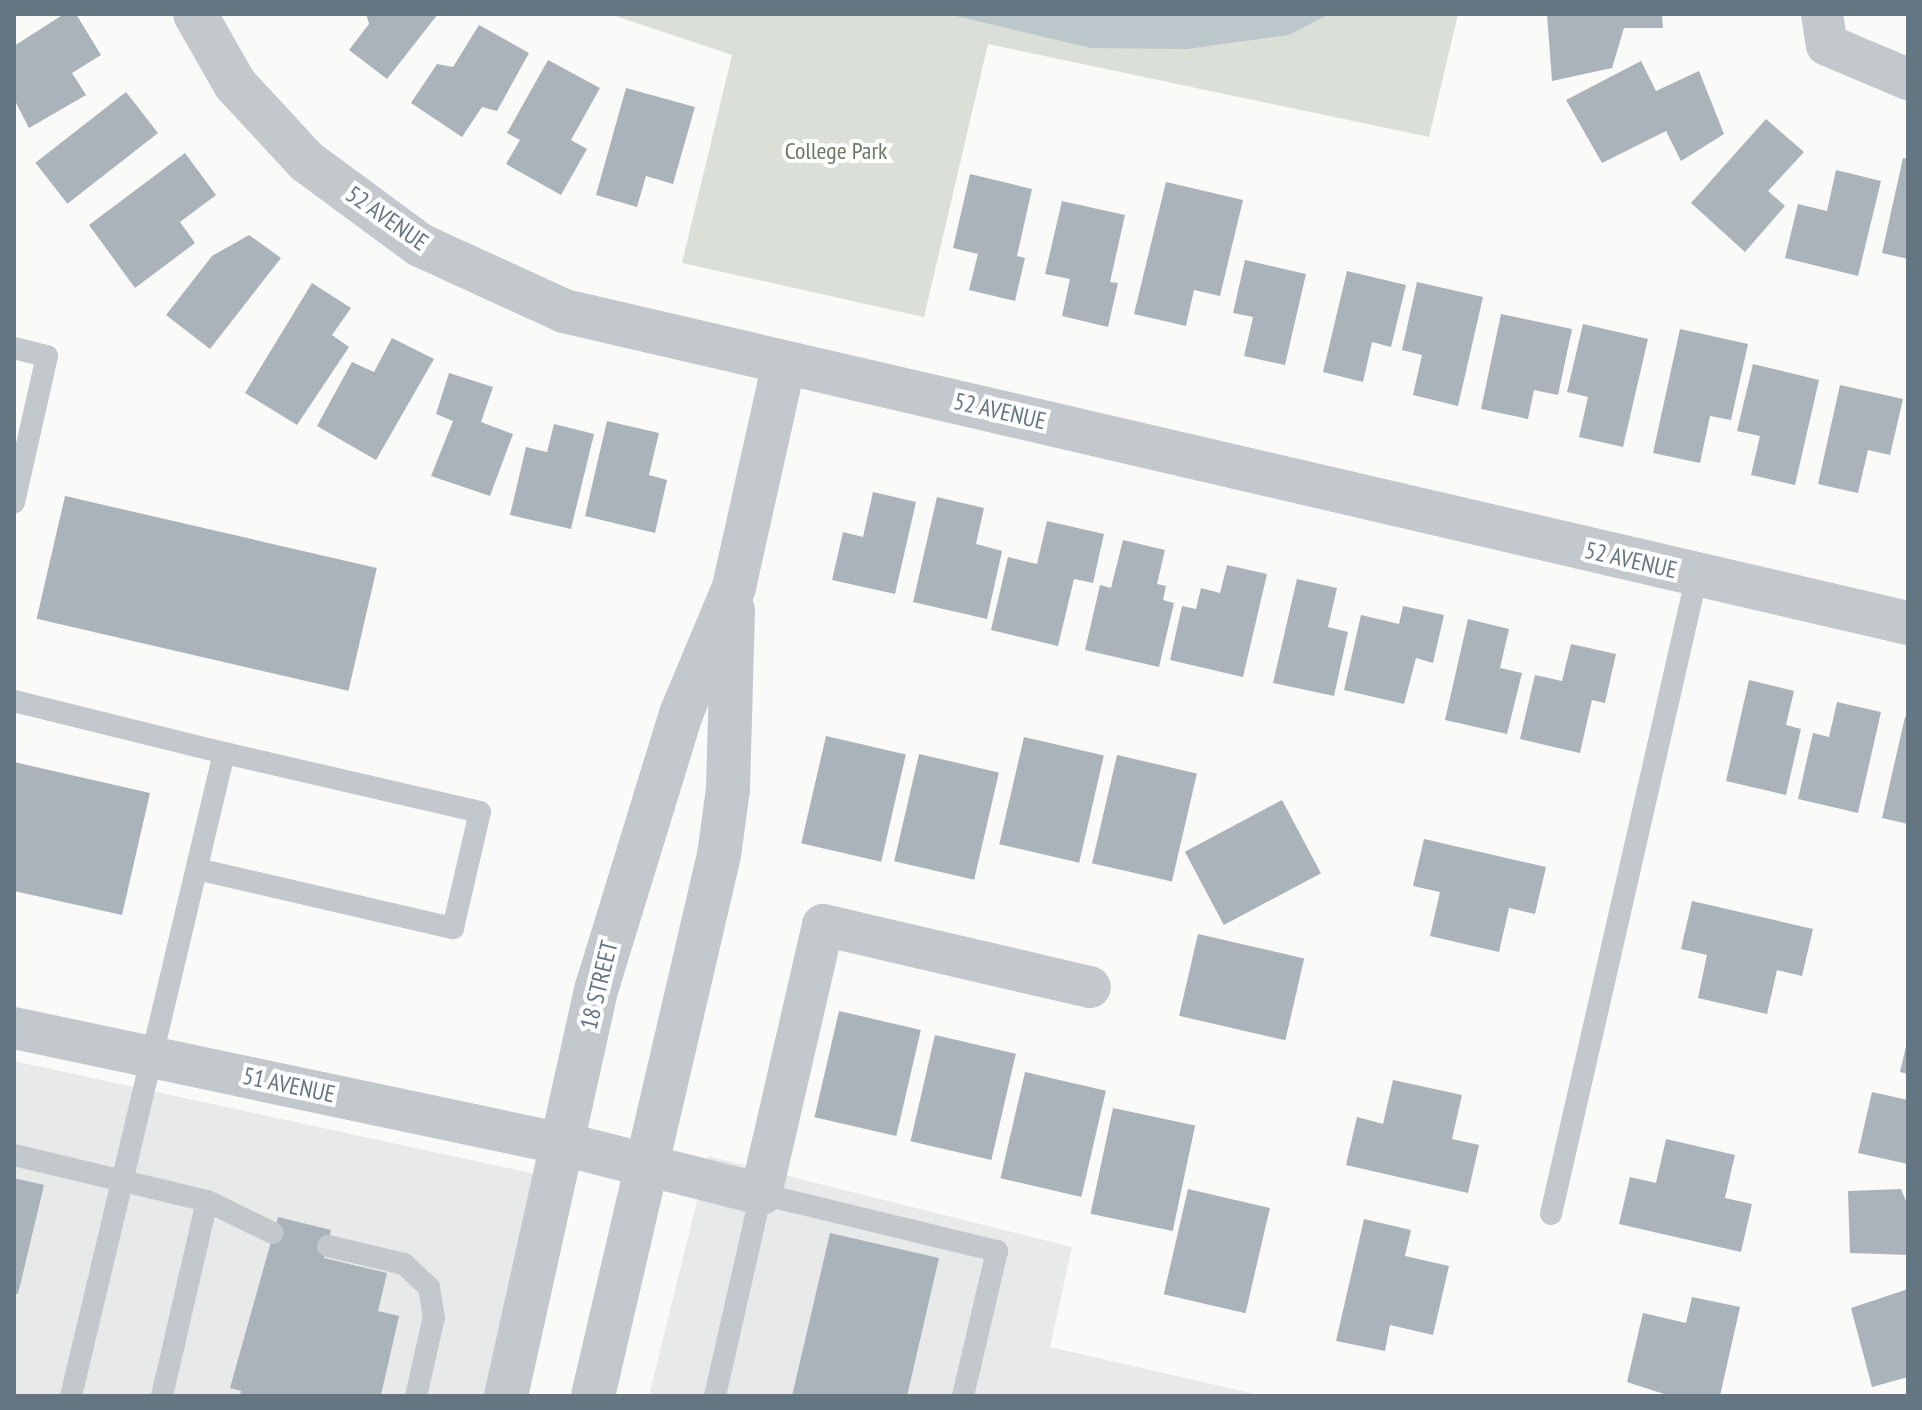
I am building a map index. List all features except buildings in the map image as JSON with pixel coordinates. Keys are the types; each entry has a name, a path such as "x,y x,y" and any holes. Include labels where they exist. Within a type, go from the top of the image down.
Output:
{"street":[{"name":"52 AVENUE","path":"195,14 235,84 306,161 420,245 564,311 1908,623"},
{"path":"1824,29 1908,79"},
{"name":"18 STREET","path":"506,1396 563,1144 636,849 734,587 784,363"},
{"name":"18 STREET","path":"593,1396 719,855 728,789 734,587"},
{"path":"563,1144 761,1194 823,925 1090,987"},
{"name":"51 AVENUE","path":"14,1028 563,1144"}],"lane":[{"path":"14,348 47,356 14,502"},
{"path":"1551,1214 1697,575"},
{"path":"14,701 480,812 453,928 197,869"},
{"path":"71,1396 224,753"},
{"path":"14,1155 207,1201 268,1232"},
{"path":"715,1396 761,1194 997,1251 963,1396"},
{"path":"162,1396 207,1201"},
{"path":"328,1246 404,1264 429,1287 434,1317 416,1396"}],"shaded area":[{"path":"948,14 1329,14 1289,35 1187,49 1091,48"},
{"path":"14,1061 540,1175 488,1396 14,1396"},
{"path":"708,1156 1072,1247 1050,1347 1264,1396 649,1396"}],"green space":[{"name":"College Park","path":"609,14 1458,14 1429,137 988,44 924,317 682,263 732,55"}]}
